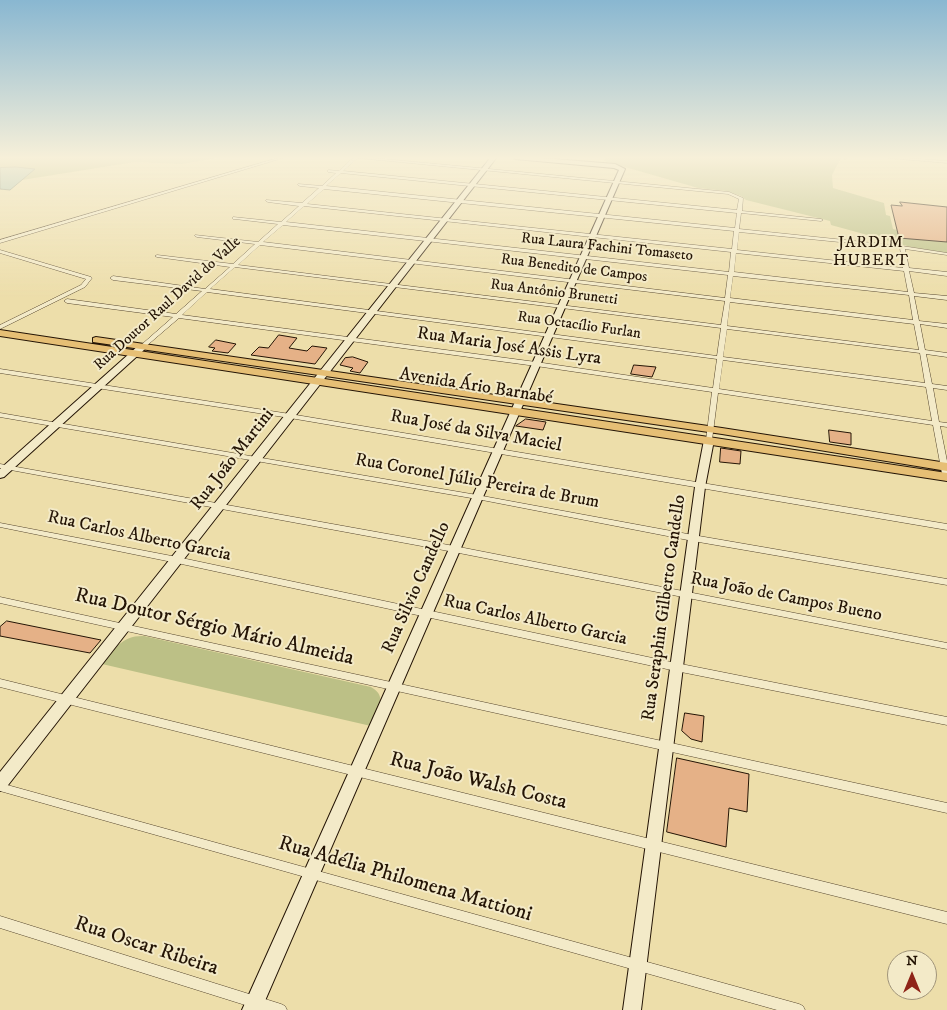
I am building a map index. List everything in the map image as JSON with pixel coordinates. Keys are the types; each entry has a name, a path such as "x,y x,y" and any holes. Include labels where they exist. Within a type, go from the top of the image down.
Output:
{"main road":[{"name":"Avenida Ário Barnabé","path":"5,327 31,334 137,351 321,376 710,434 946,473"},
{"name":"Avenida Ário Barnabé","path":"0,333 31,334"}],"street":[{"path":"0,242 125,204"},
{"name":"Rua Doutor Raul David do Valle","path":"0,475 4,467 57,425 137,351 303,204"},
{"path":"304,204 947,274"},
{"name":"Rua João Martini","path":"0,786 456,204"},
{"path":"478,204 902,247 947,254"},
{"name":"Rua Silvio Candello","path":"253,1006 310,873 607,204"},
{"path":"671,204 821,220"},
{"path":"740,211 741,204"},
{"name":"Rua Seraphin Gilberto Candello","path":"632,1010 700,486 710,434 714,392 740,211"},
{"name":"Rua Laura Fachini Tomaseto","path":"235,218 947,298"},
{"name":"Rua Benedito de Campos","path":"197,236 947,326"},
{"path":"902,247 946,473"},
{"path":"0,251 89,278 83,286 5,327"},
{"name":"Rua Antônio Brunetti","path":"157,256 947,356"},
{"name":"Rua Octacílio Furlan","path":"114,278 947,388"},
{"name":"Rua Maria José Assis Lyra","path":"67,301 536,364 714,392 947,425"},
{"name":"Rua José da Silva Maciel","path":"0,370 498,450 947,527"},
{"name":"Rua Coronel Júlio Pereira de Brum","path":"0,415 477,497 693,538 947,582"},
{"name":"Rua João de Campos Bueno","path":"4,467 454,549 947,646"},
{"name":"Rua Carlos Alberto Garcia","path":"0,525 176,560 425,615 676,667 947,721"},
{"name":"Rua Doutor Sérgio Mário Almeida","path":"0,600 125,626 392,688 665,745 947,808"},
{"name":"Rua João Walsh Costa","path":"0,683 947,918"},
{"name":"Rua Adélia Philomena Mattioni","path":"0,786 799,1010"},
{"name":"Rua Oscar Ribeira","path":"0,922 253,1006 281,1010"}],"green space":[{"path":"763,204 884,204 886,215 890,216 893,229 897,230 900,238 947,242 947,253 911,247 831,225 830,221"},
{"path":"144,636 371,687 379,695 380,705 371,726 102,664 115,648 125,640"}],"building":[{"path":"901,204 920,204 947,207 947,242 899,238 891,205 902,206"},
{"path":"279,335 297,338 289,348 307,351 312,346 327,348 315,364 251,355 259,347 268,348"},
{"path":"216,340 236,344 228,353 212,351 215,348 209,347"},
{"path":"353,357 368,362 360,373 350,371 353,368 340,365 345,358"},
{"path":"634,365 656,367 652,377 631,374"},
{"path":"526,419 546,422 543,430 516,426"},
{"path":"829,430 851,433 851,445 830,442"},
{"path":"721,448 741,451 740,464 720,462"},
{"path":"7,621 101,640 90,653 0,636 0,627"},
{"path":"685,713 704,716 702,742 691,739 682,731"},
{"path":"677,758 749,774 747,812 729,808 726,847 667,832"}],"district":[{"name":"JARDIM HUBERT","path":"871,253"}]}
